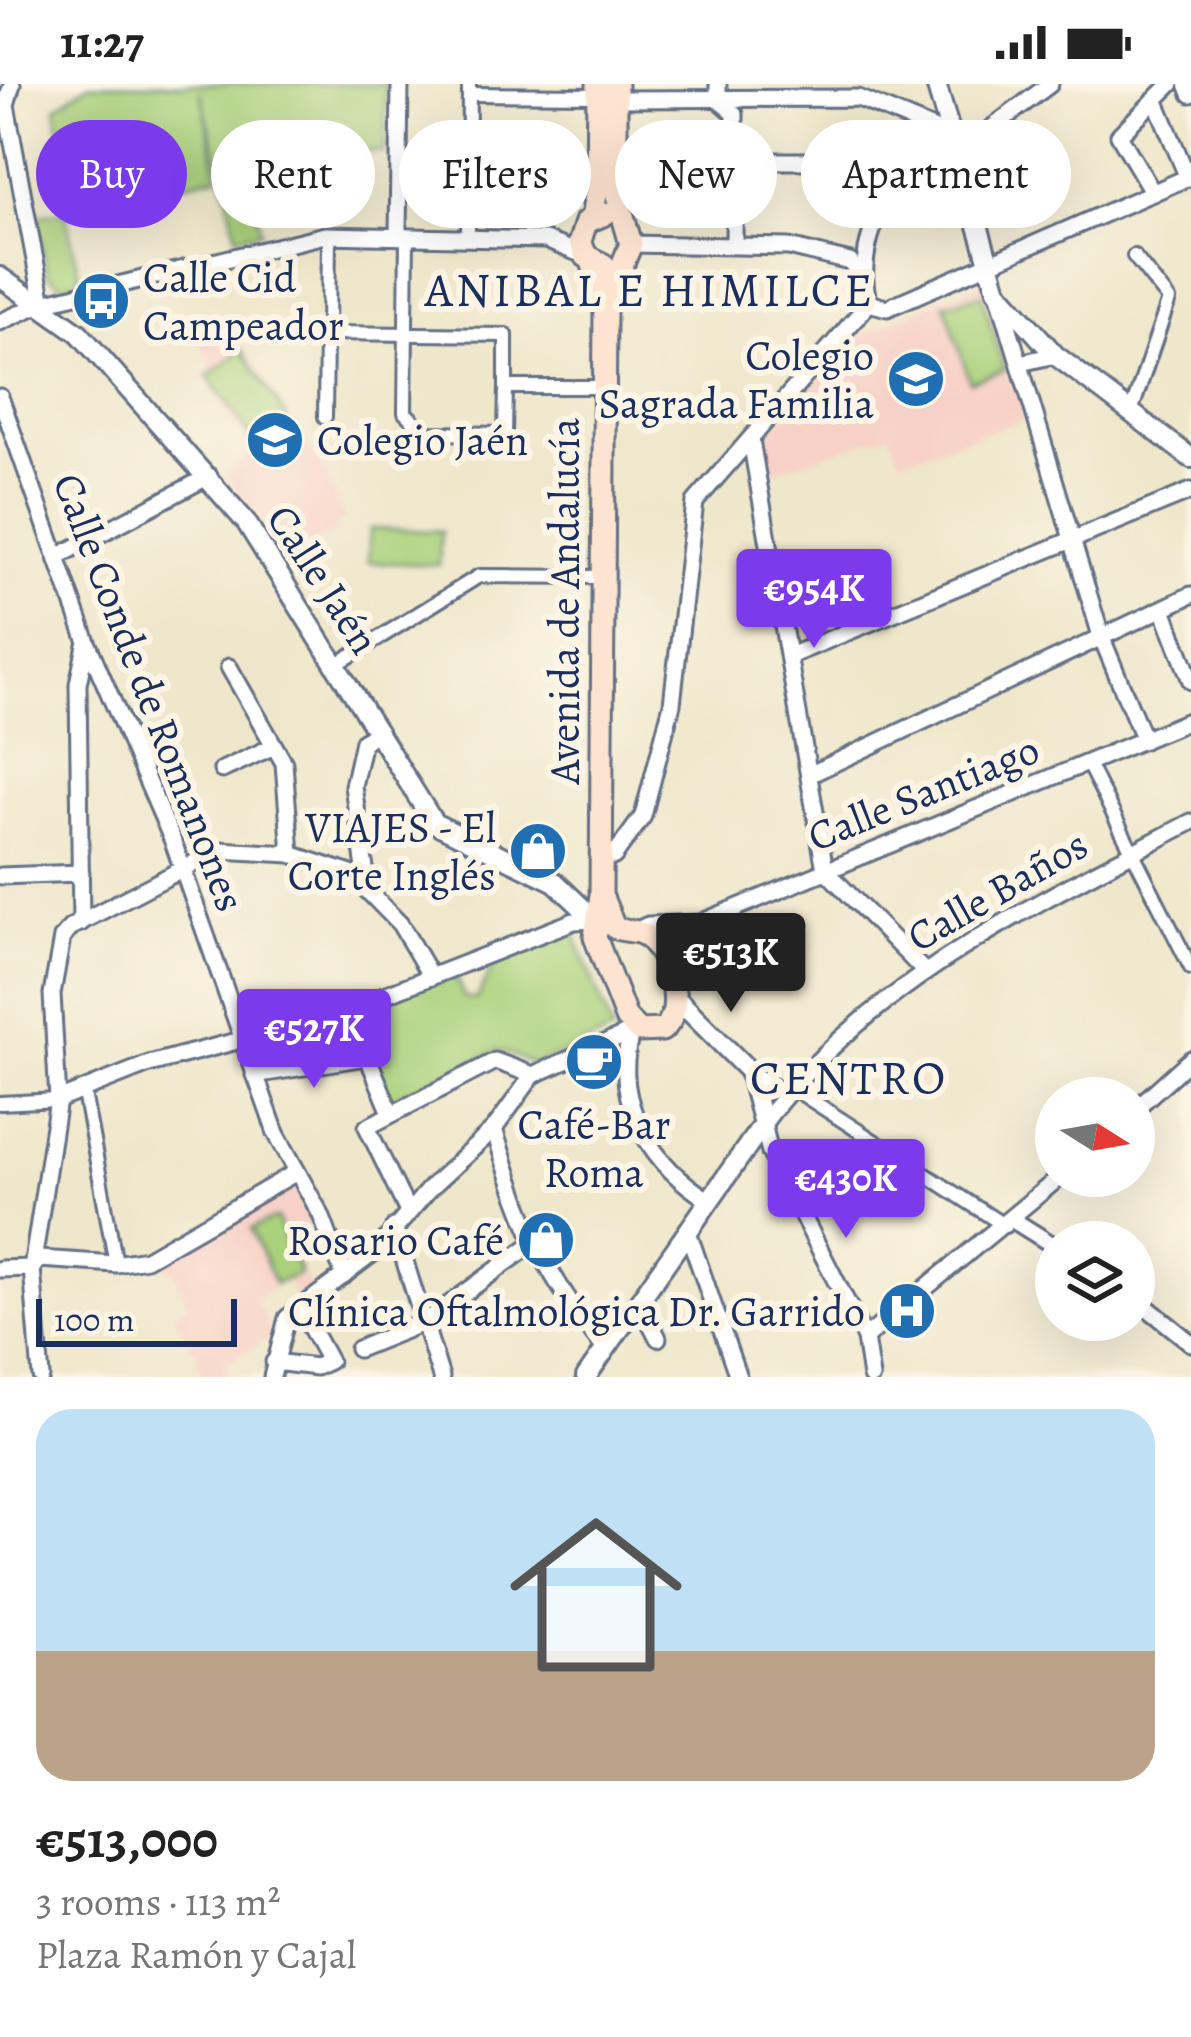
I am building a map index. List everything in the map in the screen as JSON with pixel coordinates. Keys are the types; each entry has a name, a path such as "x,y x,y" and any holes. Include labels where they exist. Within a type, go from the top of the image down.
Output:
{"main road":[{"path":"607,90 615,181"},
{"path":"591,210 598,188 607,90"},
{"path":"585,228 580,241 589,259 608,265 626,252 623,228"},
{"name":"Avenida de Andalucía","path":"605,309 626,252"},
{"name":"Avenida de Andalucía","path":"589,259 605,309 601,895 609,924 606,968 633,1033"},
{"path":"609,924 653,942 675,997 676,1013 666,1028 633,1033"}],"street":[{"path":"12,84 6,105 44,303"},
{"path":"328,333 406,334 506,335 505,434 427,433 405,413 406,334 400,84"},
{"path":"936,84 947,120"},
{"path":"994,120 1050,84"},
{"path":"1154,193 1119,135 1172,84"},
{"path":"1187,84 1191,94"},
{"path":"469,238 469,89 858,98 910,120"},
{"path":"718,92 735,120"},
{"path":"869,303 887,308 1189,177 1156,99"},
{"path":"544,240 574,228"},
{"path":"734,228 734,245"},
{"path":"861,278 872,228"},
{"path":"979,228 1101,636 1144,740"},
{"path":"325,418 328,235"},
{"path":"0,322 44,303 328,235 544,240 589,259"},
{"path":"626,252 734,245 789,247 850,262 869,303"},
{"path":"1131,412 1169,300 1134,256"},
{"name":"Calle Jaén","path":"0,277 44,303 79,333 209,476 276,565 434,823 559,884 609,924"},
{"path":"997,290 1055,356 1187,448"},
{"path":"601,856 614,856 643,816 672,704 695,502 869,303"},
{"path":"1020,363 1055,356"},
{"path":"506,387 604,387"},
{"name":"Calle Conde de Romanones","path":"0,397 87,642 179,866 254,1075 295,1173 321,1215 344,1276"},
{"path":"751,440 825,870 926,972"},
{"path":"59,556 209,476"},
{"path":"789,656 1191,491"},
{"path":"337,664 479,576 602,577"},
{"path":"811,774 1191,596"},
{"path":"1162,609 1191,682"},
{"path":"81,923 78,684 87,642"},
{"path":"230,667 284,763 291,854"},
{"name":"Calle Santiago","path":"366,1057 349,1009 574,921 681,927 1191,720"},
{"path":"368,889 353,786 362,741 379,732"},
{"path":"222,770 272,747"},
{"path":"1088,764 1191,968"},
{"name":"Calle Baños","path":"763,1124 790,1087 926,972 1191,822"},
{"path":"41,1377 32,1268 58,1100 52,994 62,938 179,866 219,850 291,854 339,867 368,889 400,924 431,976"},
{"path":"0,876 81,873"},
{"path":"662,963 662,941 681,927"},
{"path":"675,997 749,1070 779,1089 790,1087 1035,1236"},
{"path":"300,1308 329,1360 316,1367 273,1369 287,1318 300,1308 344,1276 494,1129 533,1075 633,1033 627,1082 640,1129 672,1175 710,1201"},
{"path":"0,1103 58,1100 129,1071 242,1040"},
{"path":"254,1075 366,1057 390,1111"},
{"path":"1155,1091 1191,1058"},
{"path":"408,1212 367,1127 390,1111 495,1061 533,1075"},
{"path":"749,1070 770,1152 865,1338 870,1372 850,1377"},
{"path":"84,1093 116,1264"},
{"path":"591,1375 763,1124"},
{"path":"494,1129 532,1244 560,1294 606,1350"},
{"path":"32,1268 39,1259 116,1264 146,1259 295,1173"},
{"path":"865,1338 1038,1197"},
{"path":"394,1227 441,1377"},
{"path":"688,1232 738,1377"},
{"path":"358,1349 425,1322 532,1244"},
{"path":"0,1269 32,1268"},
{"path":"640,1303 658,1338"},
{"path":"1155,1314 1191,1343"}],"shaded area":[{"name":"Colegio Sagrada Familia","path":"986,279 1025,420 900,460 890,434 765,474 759,447 852,339"},
{"name":"Colegio Jaén","path":"230,328 325,471 345,521 336,524 337,532 285,553 225,475 253,450 205,375 213,368 196,335"},
{"path":"297,1185 318,1220 286,1235 312,1293 300,1303 287,1280 256,1298 274,1336 226,1363 228,1377 203,1377 195,1358 199,1351 190,1348 174,1313 188,1306 174,1272 169,1273 163,1261 222,1222"}],"green space":[{"path":"89,84 386,84 385,152 375,152 375,120 211,120 211,131 201,91 211,144 211,177 187,183 187,120 58,120 56,107"},
{"path":"39,228 69,228 81,280 62,285 47,274"},
{"path":"235,228 260,228 261,231 237,236"},
{"path":"982,294 1004,370 970,382 945,304"},
{"path":"242,350 288,420 256,444 208,376"},
{"path":"370,529 441,531 439,565 368,562"},
{"path":"573,930 613,1032 536,1065 499,1050 390,1100 354,1012 454,971 464,997 477,999 494,962"},
{"path":"276,1218 300,1273 275,1284 251,1229"}],"place":[{"name":"Calle Cid Campeador","path":"101,301"},
{"name":"Colegio Sagrada Familia","path":"916,379"},
{"name":"Colegio Jaén","path":"275,440"},
{"name":"VIAJES - El Corte Inglés","path":"538,851"},
{"name":"Café-Bar Roma","path":"594,1062"},
{"name":"Rosario Café","path":"546,1240"},
{"name":"Clínica Oftalmológica Dr. Garrido","path":"907,1311"}],"district":[{"name":"ANIBAL E HIMILCE","path":"650,289"},
{"name":"CENTRO","path":"849,1077"}]}
